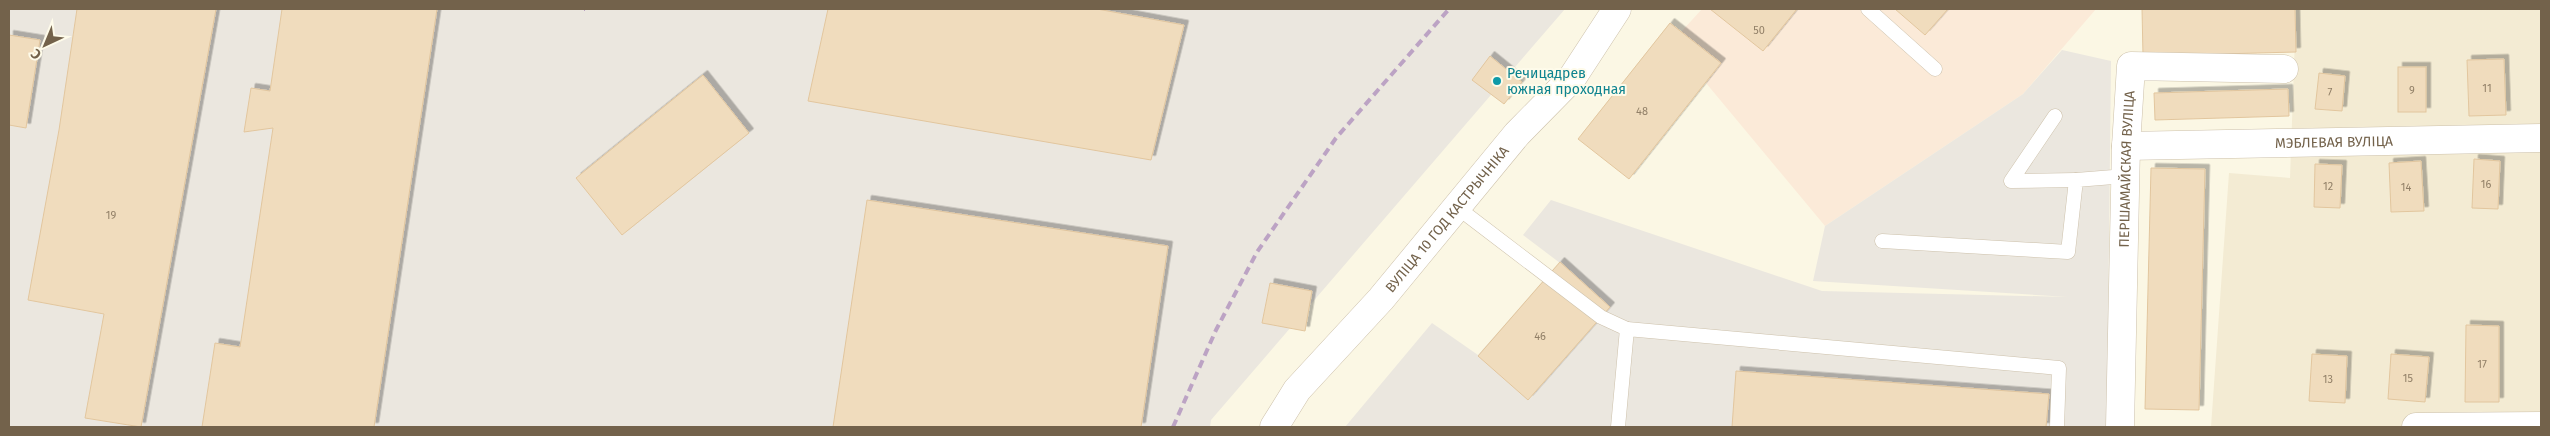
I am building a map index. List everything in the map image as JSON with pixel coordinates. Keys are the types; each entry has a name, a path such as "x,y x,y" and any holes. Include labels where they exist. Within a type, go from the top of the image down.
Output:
{"street":[{"name":"ВУЛІЦА 10 ГОД КАСТРЫЧНІКА","path":"1274,427 1297,390 1380,299 1518,134 1572,78 1617,9"},
{"name":"ПЕРШАМАЙСКАЯ ВУЛІЦА","path":"2120,427 2126,146 2131,66 2284,69"},
{"name":"МЭБЛЕВАЯ ВУЛІЦА","path":"2126,146 2541,138"},
{"path":"2416,427 2541,426"}],"lane":[{"path":"1868,9 1936,69"},
{"path":"2055,116 2011,181 2076,180 2126,176"},
{"path":"1882,241 2068,252 2076,180"},
{"path":"1458,208 1601,317 1627,329 2059,368 2057,427"},
{"path":"1618,427 1627,329"}],"shaded area":[{"path":"9,9 1565,9 1211,420 1210,427 9,427"},
{"path":"1702,9 2096,9 2023,94 1825,226 1706,83 1721,63 1681,32"},
{"path":"2296,9 2541,9 2541,427 2211,427 2229,173 2290,178"},
{"path":"2062,50 2111,61 2107,427 1345,427 1432,323 1478,355 1560,263 1523,235 1551,200 1822,291 2068,297 1813,281 1825,226 2023,94"}],"building":[{"path":"77,9 216,9 141,427 85,418 104,314 28,300 59,130"},
{"path":"282,9 437,9 374,427 202,427 215,343 240,347 273,128 244,132 251,88 270,91"},
{"path":"828,9 1097,9 1184,25 1151,160 808,101"},
{"path":"1710,9 1797,9 1763,51"},
{"path":"1895,9 1948,9 1925,35"},
{"path":"2142,9 2295,9 2296,52 2143,56"},
{"path":"1670,23 1721,63 1629,179 1578,139"},
{"path":"9,35 40,40 26,128 9,125"},
{"name":"Речицадрев южная проходная","path":"1490,56 1522,82 1504,104 1472,80"},
{"path":"2504,59 2506,115 2469,116 2467,60"},
{"path":"2398,67 2426,67 2426,112 2398,112"},
{"path":"2319,73 2345,76 2342,111 2315,109"},
{"path":"703,75 749,133 622,235 576,178"},
{"path":"2288,89 2289,116 2155,120 2154,93"},
{"path":"2474,159 2500,161 2498,209 2472,208"},
{"path":"2421,161 2424,211 2391,212 2389,163"},
{"path":"2315,164 2342,165 2340,208 2314,207"},
{"path":"2151,168 2205,169 2199,410 2145,409"},
{"path":"867,200 1168,246 1141,427 833,427"},
{"path":"1560,262 1610,307 1528,400 1478,356"},
{"path":"1270,283 1312,291 1305,331 1262,323"},
{"path":"2466,325 2499,326 2499,402 2465,402"},
{"path":"2312,354 2347,356 2345,403 2309,401"},
{"path":"2391,354 2429,357 2425,402 2388,399"},
{"path":"1736,371 2049,394 2046,427 1732,427"}],"railway":[{"path":"1173,427 1216,330 1257,252 1336,138 1449,9"}],"place":[{"name":"Речицадрев южная проходная","path":"1497,81"}]}
